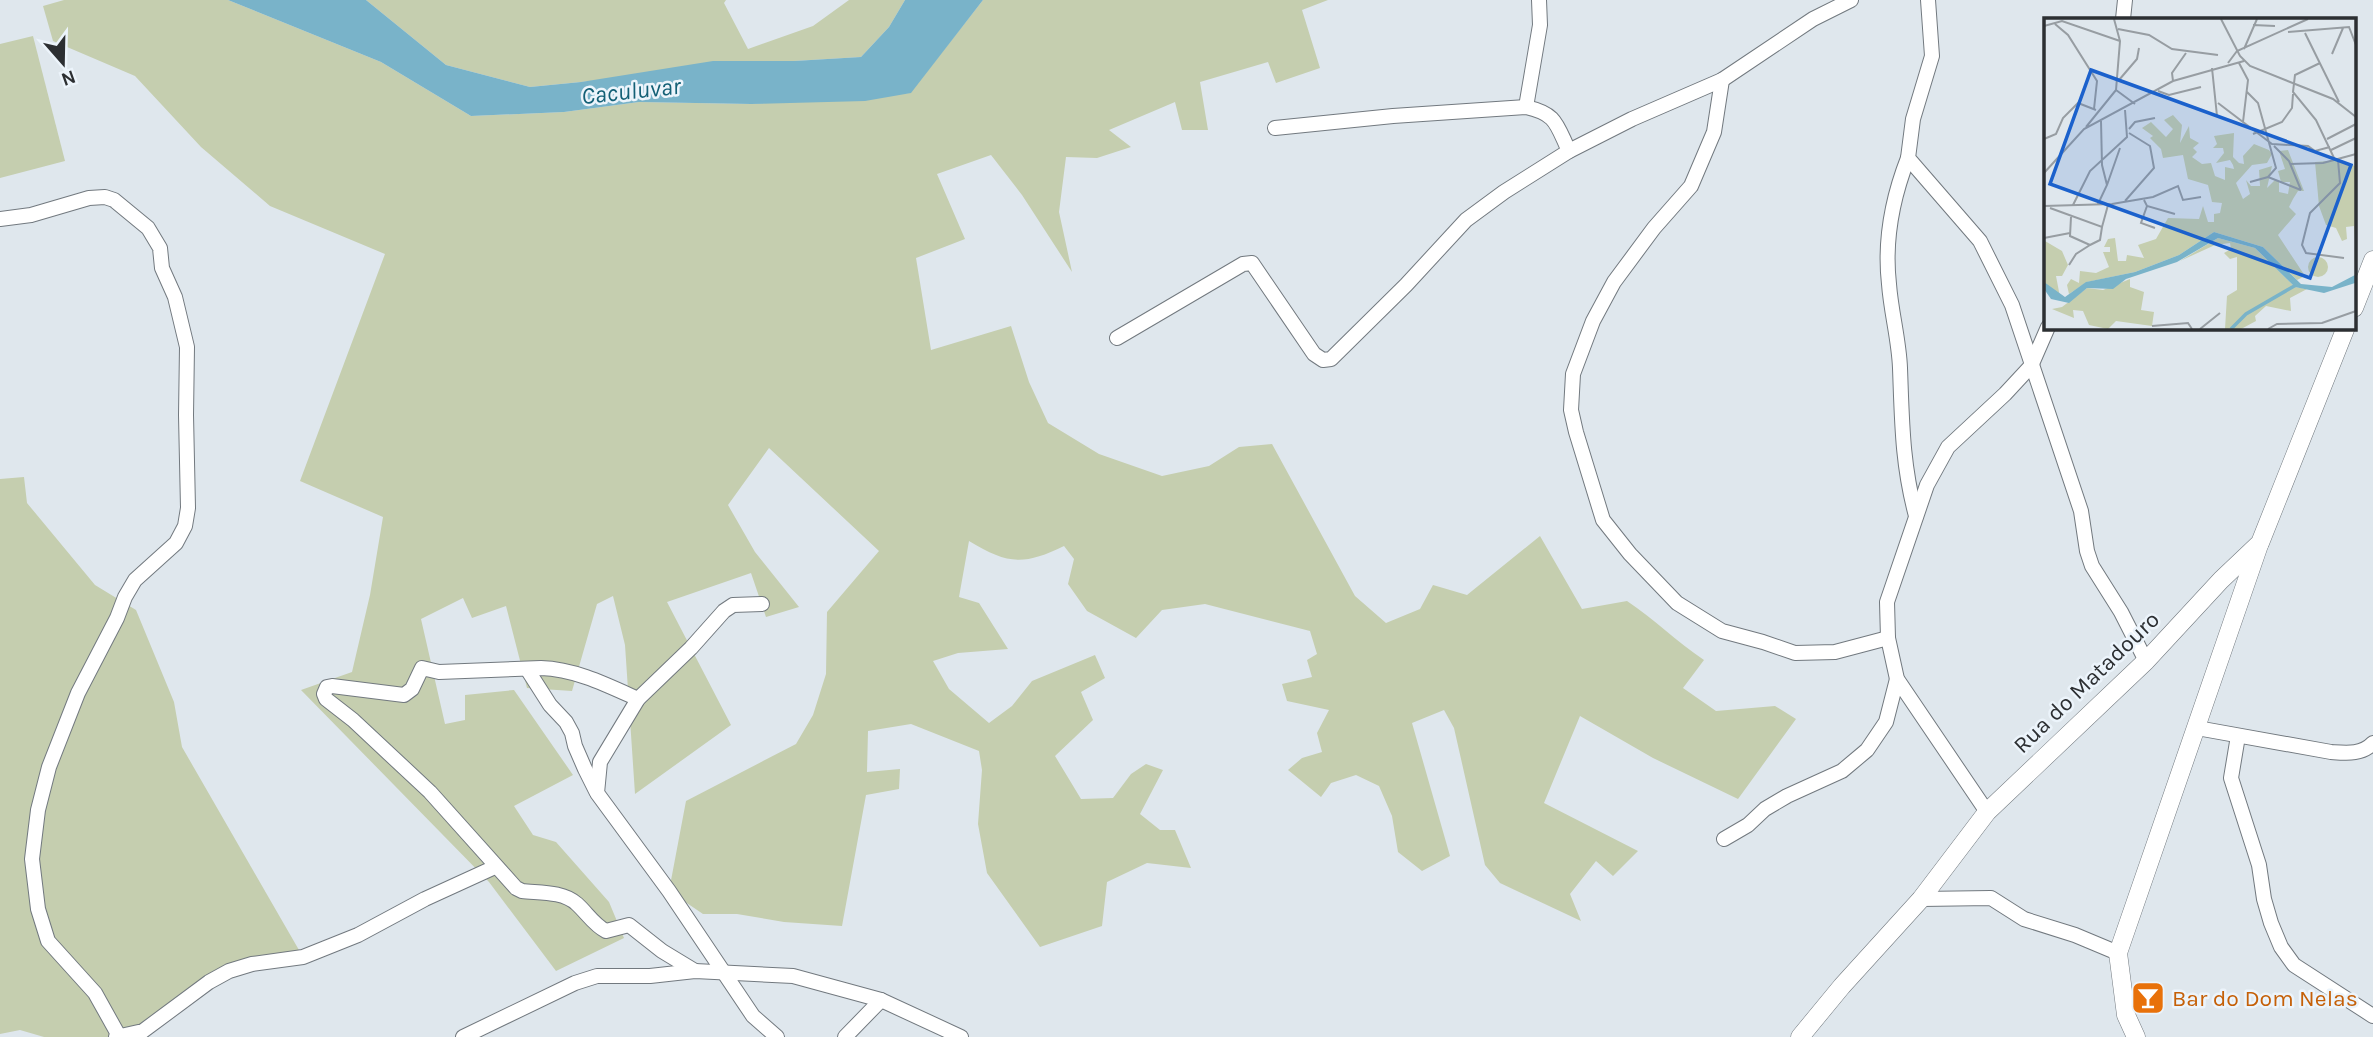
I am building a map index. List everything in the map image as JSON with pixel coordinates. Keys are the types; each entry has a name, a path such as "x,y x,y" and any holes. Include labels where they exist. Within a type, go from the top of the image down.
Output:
{"street":[{"path":"1526,107 1540,25 1539,0"},
{"path":"1117,338 1243,264 1252,263 1314,354 1323,360 1331,359 1466,220 1504,192 1569,150 1721,80 1813,19 1848,0"},
{"path":"1917,517 1903,454 1900,366 1888,282 1888,234 1897,186 1908,158 1913,119 1932,56 1928,0"},
{"path":"2123,18 2126,0"},
{"path":"1721,80 1714,132 1691,186 1654,228 1614,282 1593,321 1573,374 1571,410 1576,432 1604,520 1630,554 1677,603 1722,631 1796,653 1835,652 1888,638"},
{"path":"1275,128 1393,116 1526,107 1542,111 1553,119 1569,150"},
{"path":"1908,158 1980,241 2012,305 2081,512 2090,559 2146,661"},
{"path":"0,219 31,215 89,198 106,197 114,200 148,228 160,248 162,268 175,297 187,348 188,508 185,526 176,543 135,580 102,650 78,692 49,767 38,810 32,859 38,909 48,941 94,993 117,1037 146,1034 209,982 229,971 252,964 303,957 358,935 425,899 495,867"},
{"path":"2356,303 2373,260"},
{"path":"1987,813 1897,679 1888,638 1888,602 1927,485 1948,447 2031,366 2047,329"},
{"name":"Rua do Matadouro","path":"1800,1037 1920,899 1987,813 2146,661 2221,580 2260,543 2345,329"},
{"path":"2123,1037 2126,1015 2118,953 2260,543"},
{"path":"597,793 600,762 638,699 691,648 724,611 733,605 762,604"},
{"path":"638,699 558,668 439,672 422,668 412,689 404,695 332,686 327,687 324,694 326,699 353,720 430,792 495,867 522,891 555,894 576,902 606,931 629,925 695,971"},
{"path":"527,669 550,705 566,722 584,769 597,793 669,891 753,1016 777,1037"},
{"path":"1724,839 1787,796 1842,771 1867,750 1886,722 1897,679"},
{"path":"2197,728 2331,752 2353,753 2369,748 2373,743"},
{"path":"2238,736 2231,778 2259,865 2271,923 2281,947 2294,965 2373,1016"},
{"path":"1920,899 1991,898 2024,919 2075,935 2118,953"},
{"path":"463,1037 575,983 597,976 650,976 695,971 793,976 881,1000 961,1037"},
{"path":"845,1037 881,1000"},
{"path":"2126,1015 2136,1037"}],"green space":[{"path":"64,0 228,0 381,62 471,116 564,112 639,102 751,104 910,93 983,0 1328,0 1302,10 1320,68 1276,83 1268,62 1200,82 1208,130 1182,130 1175,102 1109,130 1131,147 1097,158 1066,157 1059,212 1072,272 1022,195 991,155 937,174 965,239 916,258 931,350 1011,326 1029,382 1048,423 1099,454 1162,476 1209,466 1239,447 1272,444 1355,596 1386,623 1420,609 1433,585 1467,595 1540,536 1582,609 1627,601 1704,660 1683,688 1716,711 1775,706 1796,719 1738,799 1653,758 1580,716 1544,803 1638,851 1613,876 1596,861 1570,894 1581,921 1500,883 1485,865 1454,728 1444,710 1412,723 1450,856 1422,871 1398,852 1392,816 1379,786 1356,775 1331,783 1321,797 1288,770 1302,758 1322,752 1317,733 1329,710 1287,701 1282,684 1312,677 1307,660 1317,654 1310,631 1205,604 1162,610 1136,638 1087,611 1068,584 1074,559 1064,546 1037,557 1015,560 994,554 969,541 959,597 979,603 1008,649 958,653 933,661 949,689 989,723 1012,706 1032,681 1095,655 1105,678 1081,692 1093,720 1055,756 1081,799 1113,798 1131,774 1146,764 1163,770 1140,814 1160,830 1175,830 1191,868 1147,863 1107,882 1102,926 1040,947 987,873 978,824 982,770 979,751 911,724 868,731 867,772 900,769 899,789 866,795 842,926 784,922 737,914 703,914 669,891 686,801 796,744 813,715 826,674 827,612 879,551 769,448 728,505 755,552 799,607 766,617 751,573 667,602 731,725 635,794 625,645 613,596 597,604 572,691 527,688 506,606 472,618 463,598 421,619 445,724 465,720 465,695 514,690 573,775 514,806 533,835 556,842 609,902 624,938 556,971 489,882 301,690 352,672 370,595 383,517 300,481 385,254 270,206 201,147 135,76 53,41 43,6"},
{"path":"366,0 726,0 724,3 748,49 813,26 849,0 905,0 889,27 861,57 530,87 446,65"},
{"path":"33,36 65,161 0,178 0,44"},
{"path":"24,477 27,503 95,585 136,610 174,702 182,747 303,957 229,971 143,1031 116,1037 44,1037 20,1030 0,1034 0,479"}],"water":[{"name":"Caculuvar","path":"228,0 366,0 446,65 530,87 581,82 713,61 794,61 861,57 889,27 905,0 983,0 911,93 865,101 751,104 639,102 564,112 471,116 381,62"}],"place":[{"name":"Bar do Dom Nelas","path":"2148,998"}]}
